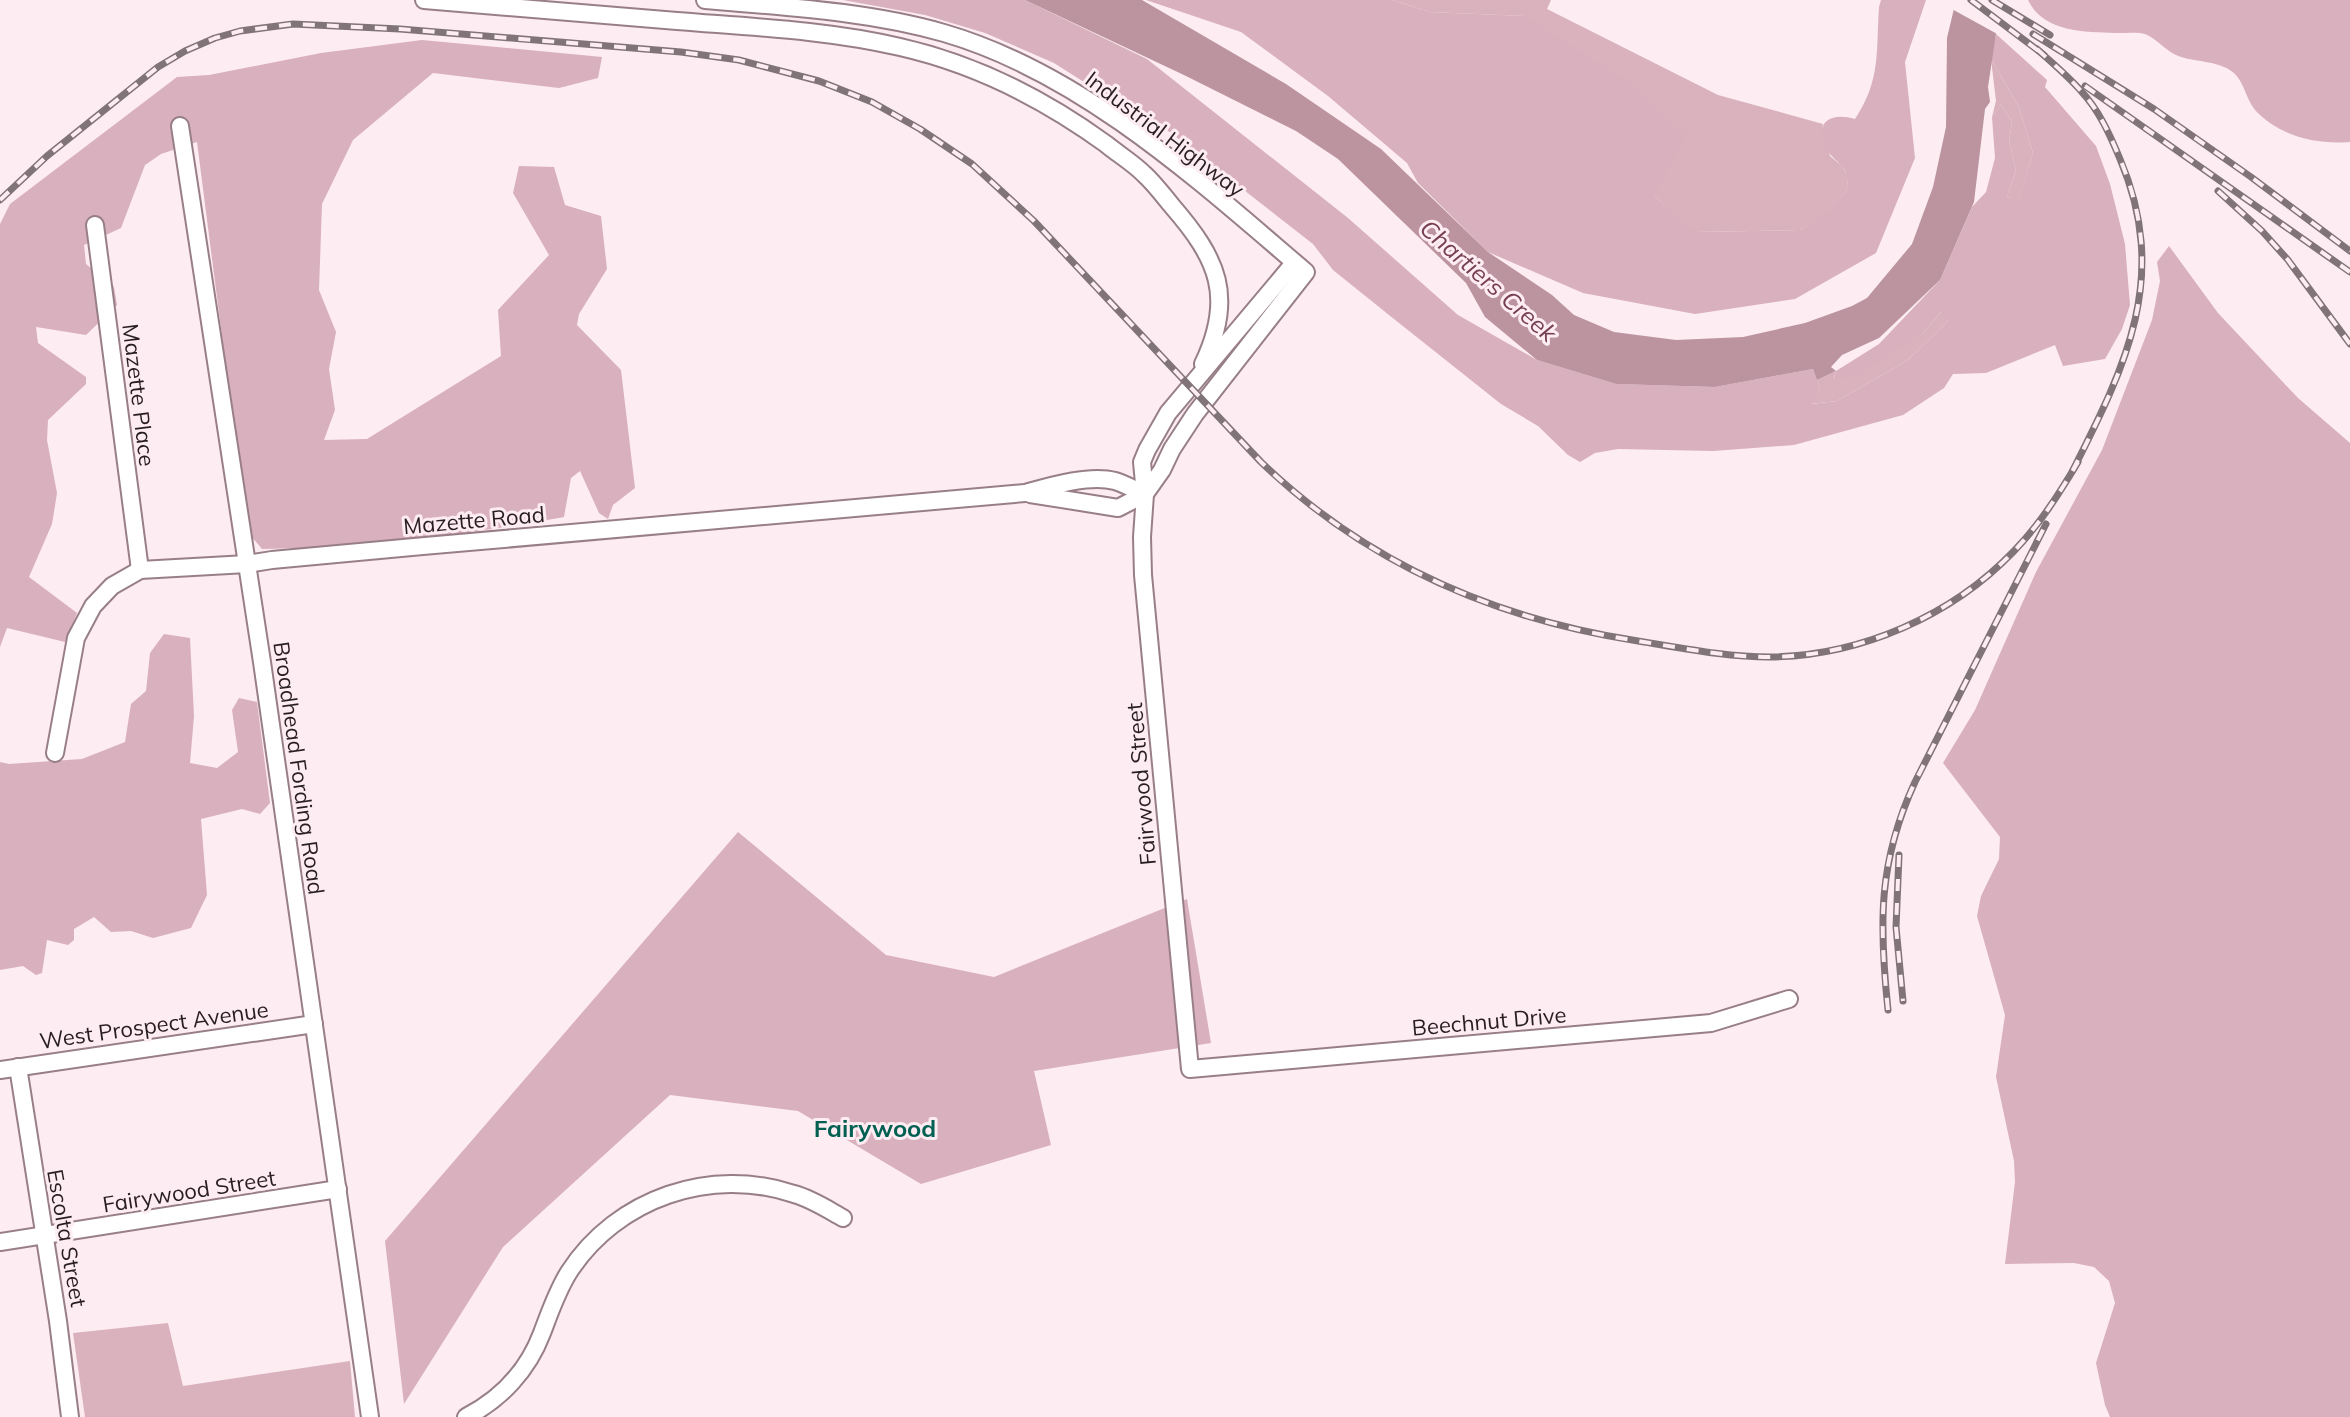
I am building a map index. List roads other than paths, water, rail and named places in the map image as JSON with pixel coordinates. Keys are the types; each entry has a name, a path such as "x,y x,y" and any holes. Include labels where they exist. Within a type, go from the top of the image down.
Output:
{"street":[{"name":"Industrial Highway","path":"424,0 813,33 898,46 960,65 1025,93 1088,131 1144,174 1205,248 1219,294 1218,327 1214,343 1196,380"},
{"name":"Industrial Highway","path":"705,0 899,22 960,38 1024,64 1071,89 1124,125 1300,267"},
{"name":"Broadhead Fording Road","path":"180,126 247,564 370,1417"},
{"name":"Mazette Place","path":"95,225 140,570"},
{"name":"Fairwood Street","path":"1190,1069 1143,575 1145,494 1142,462 1168,413 1300,267"},
{"name":"Fairwood Street","path":"1145,494 1195,414 1300,267"},
{"name":"Mazette Road","path":"55,753 76,638 93,606 112,586 140,570 247,564 697,520 1025,493 1055,485 1102,480 1114,480 1145,494"},
{"name":"Mazette Road","path":"1025,493 1118,508 1145,494"},
{"name":"Beechnut Drive","path":"1190,1069 1711,1023 1789,999"},
{"name":"West Prospect Avenue","path":"0,1070 314,1024"},
{"name":"Escolta Street","path":"18,1067 70,1417"},
{"path":"466,1417 499,1395 524,1368 560,1287 581,1256 616,1223 651,1201 680,1190 703,1186 749,1185 795,1194 843,1218"},
{"name":"Fairywood Street","path":"0,1242 338,1189"}],"water":[{"name":"Chartiers Creek","path":"1025,0 1142,0 1286,84 1381,149 1488,252 1552,295 1574,315 1614,332 1676,340 1743,337 1805,323 1867,298 1912,244 1933,187 1946,127 1947,38 1956,0 2001,0 1988,87 1990,102 1985,109 1974,202 1940,280 1879,338 1842,355 1831,367 1836,371 1817,380 1813,369 1715,387 1616,384 1537,360 1485,317 1466,283 1338,159 1296,131"}],"railway":[{"path":"1971,0 2044,55"},
{"path":"1992,0 2050,35"},
{"path":"0,200 47,156 158,67 185,51 240,31 293,24 400,29 681,52 739,60 819,81 872,102 972,164 1034,221 1261,462 1301,498 1344,529 1435,581 1534,618 1585,631 1720,654 1770,657 1837,649 1870,640 1933,613 1962,595 2014,551 2049,508 2078,462"},
{"path":"2033,34 2154,109 2350,251"},
{"path":"2037,49 2081,91 2104,123 2135,202 2141,243 2141,282 2124,357 2110,394 2073,470"},
{"path":"2085,86 2350,272"},
{"path":"2218,191 2262,231 2288,260 2350,344"},
{"path":"1888,1010 1883,949 1884,894 1894,839 1903,811 2046,524"},
{"path":"1899,855 1896,927 1903,1001"}],"district":[{"name":"Fairywood","path":"875,1129"}]}
